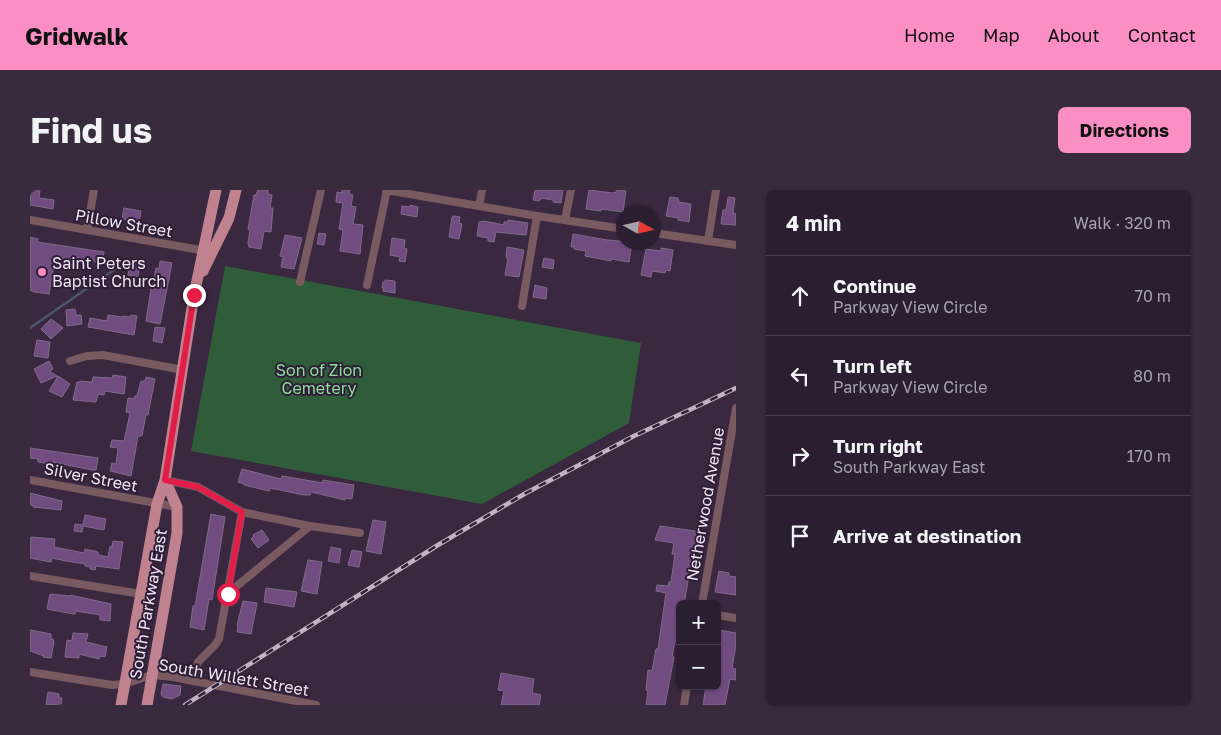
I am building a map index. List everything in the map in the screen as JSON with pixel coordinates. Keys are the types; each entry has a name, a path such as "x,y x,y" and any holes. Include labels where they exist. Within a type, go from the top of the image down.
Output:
{"main road":[{"name":"South Parkway East","path":"121,705 157,504 165,480 194,295 208,251 216,190"},
{"name":"South Parkway East","path":"208,251 229,218 236,190"},
{"name":"South Parkway East","path":"147,705 178,522 177,507 165,480"}],"street":[{"path":"87,230 94,190"},
{"path":"300,282 321,190"},
{"path":"367,285 386,190 402,191 537,216 616,228"},
{"path":"479,206 482,190"},
{"path":"566,220 571,190"},
{"path":"708,241 716,190"},
{"path":"522,306 537,216"},
{"name":"Pillow Street","path":"30,220 208,251"},
{"path":"661,234 736,245"},
{"path":"70,362 87,356 103,355 183,370"},
{"name":"Netherwood Avenue","path":"703,600 736,408"},
{"name":"Silver Street","path":"30,480 177,507"},
{"path":"165,480 198,487 242,512 310,526 360,533"},
{"path":"192,681 198,662 219,639 242,512"},
{"path":"228,594 310,526"},
{"path":"30,576 141,594"},
{"path":"721,616 736,618"},
{"name":"South Willett Street","path":"30,672 112,685 124,684 152,675 316,705"},
{"path":"684,705 686,690"}],"green space":[{"name":"Son of Zion Cemetery","path":"225,266 641,343 629,423 482,504 191,451"}],"building":[{"path":"31,190 40,191 39,198 54,200 53,209 30,205"},
{"path":"258,190 268,190 268,194 272,195 270,208 273,208 271,232 264,231 261,249 249,247 248,243 250,230 248,229 254,195 256,195"},
{"path":"342,190 350,190 349,194 353,195 351,206 356,207 353,224 363,225 360,254 340,251 343,230 339,229 343,203 336,202 337,192 342,193"},
{"path":"535,190 563,190 561,203 541,198 539,201 533,200"},
{"path":"589,190 613,193 617,190 626,191 624,205 616,205 616,211 586,209"},
{"path":"670,197 678,198 679,202 691,204 689,222 666,216"},
{"path":"728,197 735,198 733,213 736,214 736,225 721,224 723,210 726,210"},
{"path":"410,205 418,207 417,217 401,214 402,206 410,207"},
{"path":"124,208 141,211 139,224 122,219"},
{"path":"452,217 460,217 459,223 462,224 459,239 449,237"},
{"path":"508,220 528,223 526,235 496,232 494,242 488,241 488,238 477,236 479,222 484,221 504,225 504,222 508,222"},
{"path":"319,233 326,234 324,245 317,244"},
{"path":"573,234 616,241 616,250 631,250 629,262 585,256 586,251 571,247"},
{"path":"285,235 302,238 294,269 281,267 283,257 280,256"},
{"path":"30,237 38,239 37,242 104,252 102,263 94,262 95,260 77,258 77,262 67,260 66,265 54,264 49,294 34,292 30,290"},
{"path":"392,238 405,240 404,248 407,249 405,262 399,261 400,257 390,255"},
{"path":"507,247 524,250 519,277 505,275 508,258 506,258"},
{"path":"661,248 673,250 670,271 666,270 665,273 652,271 651,277 641,275 646,250 661,250"},
{"path":"544,258 554,260 553,269 542,267"},
{"path":"131,260 140,262 138,277 128,275"},
{"path":"160,261 172,263 160,324 146,321 152,283 156,268 159,269"},
{"path":"385,280 395,281 395,293 383,291 383,282"},
{"path":"535,285 547,288 546,299 533,297"},
{"path":"75,309 76,315 81,315 82,324 67,326 66,310"},
{"path":"108,315 122,317 137,316 134,335 88,327 90,318 107,321"},
{"path":"51,319 63,328 51,339 41,329"},
{"path":"155,327 165,328 162,343 153,341"},
{"path":"37,340 50,342 48,358 34,356"},
{"path":"49,361 53,369 49,371 57,376 41,383 34,369"},
{"path":"113,375 126,377 124,394 105,391 104,395 98,394 96,402 73,400 77,382 92,382 93,377 112,378"},
{"path":"58,376 70,384 62,397 49,391"},
{"path":"146,377 155,379 142,436 138,436 131,476 110,471 112,463 116,464 118,448 110,447 112,440 124,441 130,413 126,412 128,398 134,399 137,396 141,381 145,381"},
{"path":"30,448 98,458 96,470 52,462 51,464 38,462 38,459 30,458"},
{"path":"242,469 281,479 282,476 323,483 323,480 354,485 352,499 345,498 345,500 311,492 310,495 304,495 270,488 269,491 244,485 238,482"},
{"path":"30,493 62,501 61,510 33,507 33,505 30,505"},
{"path":"211,514 225,517 212,600 209,599 204,630 190,627"},
{"path":"85,515 106,519 104,530 83,526 82,532 74,531 75,524 83,525"},
{"path":"373,520 386,522 381,554 366,551"},
{"path":"660,526 695,531 696,536 685,600 676,600 676,642 665,705 646,705 648,691 646,690 648,670 652,671 656,649 658,649 666,593 656,591 657,585 668,586 669,582 671,582 675,554 672,554 674,543 655,540"},
{"path":"262,530 269,540 258,548 251,539 253,535"},
{"path":"31,537 55,539 54,547 84,553 85,549 108,557 113,541 123,542 119,569 96,566 95,570 85,566 85,564 52,558 51,562 30,558"},
{"path":"331,547 341,549 339,563 328,561"},
{"path":"352,550 362,552 359,567 348,565"},
{"path":"308,560 322,562 317,594 301,591"},
{"path":"719,571 736,577 736,595 715,592"},
{"path":"266,588 297,592 294,607 264,602"},
{"path":"50,594 70,595 111,604 110,621 100,620 100,615 76,611 73,614 47,609"},
{"path":"243,601 257,603 251,634 237,632"},
{"path":"30,630 51,634 51,639 54,642 51,658 43,657 30,651"},
{"path":"721,630 736,633 732,668 736,669 736,680 730,679 725,705 703,705 705,690 721,690"},
{"path":"73,633 88,634 86,642 107,647 105,657 100,656 99,659 79,654 79,658 65,657 67,640 72,641"},
{"path":"501,673 534,679 532,693 541,695 539,705 501,705 504,691 498,690"},
{"path":"163,684 181,686 180,695 172,699 163,697 161,694"},
{"path":"48,692 59,694 59,698 62,698 61,704 46,705"}],"waterway":[{"path":"30,328 115,269"}],"railway":[{"path":"185,705 438,545 526,493 634,436 736,388"}],"place":[{"name":"Saint Peters Baptist Church","path":"42,272"}],"route":[{"path":"194,295 165,480 202,488 226,505 242,512 228,594"}]}
